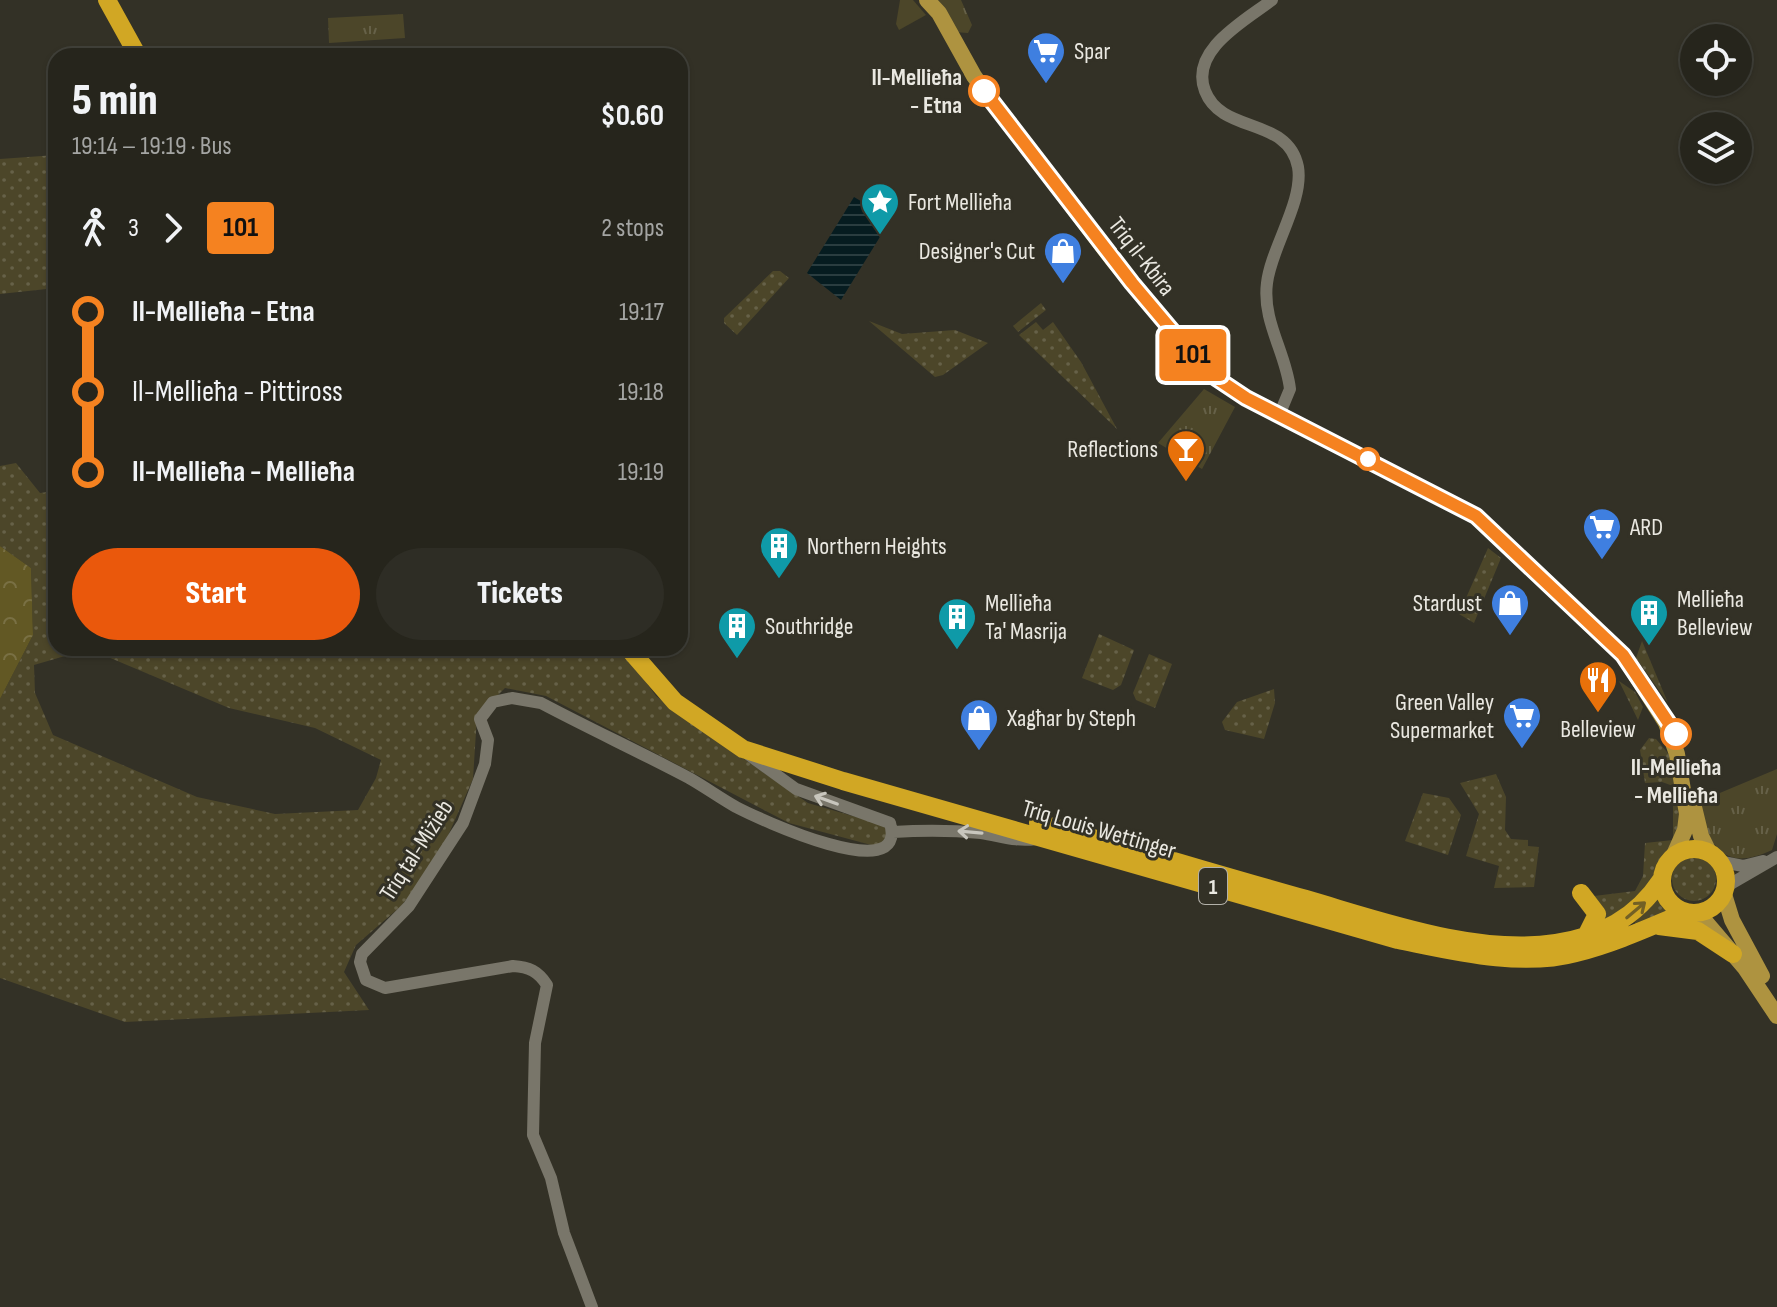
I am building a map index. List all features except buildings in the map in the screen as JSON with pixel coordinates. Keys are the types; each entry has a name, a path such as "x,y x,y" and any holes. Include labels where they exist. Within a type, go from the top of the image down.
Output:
{"highway":[{"path":"107,0 134,48"},
{"path":"121,0 146,48"},
{"name":"Triq Louis Wettinger","path":"635,656 675,702 743,749 843,781 1398,940 1443,949 1543,958 1576,953 1692,913"},
{"name":"Triq Louis Wettinger","path":"650,656 696,705 751,739 809,760 1402,927 1495,943 1557,943 1587,934 1637,912 1661,880"},
{"path":"1673,857 1696,849 1716,857 1726,890"},
{"name":"1","path":"1661,880 1673,857"},
{"path":"1661,880 1667,903 1692,913"},
{"name":"1","path":"1692,913 1726,890"},
{"path":"1581,893 1597,914 1587,934"},
{"path":"1655,925 1698,931 1733,954"}],"main road":[{"name":"Triq il-Kbira","path":"927,0 939,13 988,96 1151,308 1207,372 1246,398 1476,516 1623,655 1676,734 1701,836 1716,857"},
{"name":"Triq il-Kbira","path":"1666,723 1677,754 1687,814 1685,830 1673,857"},
{"path":"1726,890 1752,960 1777,999"},
{"path":"1692,913 1733,954 1777,1016"}],"street":[{"path":"1272,0 1222,39 1204,65 1202,83 1214,107 1224,115 1270,130 1282,138 1298,167 1298,185 1266,285 1268,316 1290,389 1280,413"},
{"name":"Triq tal-Miżieb","path":"592,1307 564,1233 551,1178 533,1135 535,1043 547,985 540,974 527,966 492,967 385,988 373,986 362,972 360,962 366,947 409,906 463,823 485,764 488,740 480,719 493,702 512,698 541,703 772,824 840,847 878,850 890,842 893,832 938,829 1019,842 1045,838"},
{"path":"743,749 796,789 890,823 893,832"},
{"path":"1716,857 1743,866 1777,857"},
{"path":"1726,890 1777,857"}],"green space":[{"path":"900,0 913,0 926,15 899,30 896,24"},
{"path":"933,0 961,0 972,25 968,33 955,32"},
{"path":"403,14 405,38 329,43 328,18"},
{"path":"48,156 48,289 0,294 0,159"},
{"path":"773,271 780,271 789,278 737,335 724,323 724,318"},
{"path":"1041,303 1046,310 1018,332 1013,326"},
{"path":"869,321 902,334 955,330 988,343 943,375 935,377"},
{"path":"1036,322 1043,330 1053,322 1081,362 1117,429 1019,335"},
{"path":"1204,389 1235,407 1202,469 1158,443"},
{"path":"16,463 40,493 48,492 48,656 65,656 34,665 35,693 53,735 197,797 275,814 358,810 376,778 381,760 315,728 229,708 106,656 627,656 656,696 761,771 808,803 887,826 889,839 875,846 789,823 546,696 505,688 477,716 473,779 435,865 400,907 356,945 344,972 369,1010 125,1022 0,978 0,699 33,635 31,568 0,546 0,466"},
{"path":"0,546 31,568 33,635 0,699"},
{"path":"1488,548 1501,558 1474,623 1459,614"},
{"path":"1099,634 1134,650 1121,685 1113,690 1082,678"},
{"path":"1642,641 1668,703 1636,658"},
{"path":"1149,654 1172,664 1155,708 1136,700 1133,693"},
{"path":"1619,681 1635,692 1643,707 1638,720"},
{"path":"1274,689 1275,703 1264,739 1225,730 1222,722 1237,702"},
{"path":"1649,738 1656,739 1672,758 1683,801 1679,837 1643,897 1606,924 1594,896 1635,891 1643,876 1645,843 1673,840 1673,786 1662,782 1645,783 1640,750"},
{"path":"1777,769 1777,834 1772,850 1755,856 1730,857 1713,843 1696,803"},
{"path":"1496,774 1506,797 1505,830 1511,839 1528,840 1528,846 1539,847 1534,887 1494,888 1499,866 1466,856 1479,814 1460,783"},
{"path":"1423,793 1449,798 1461,815 1448,855 1405,841"},
{"path":"1694,857 1710,863 1716,879 1710,895 1694,901 1678,895 1672,879 1678,863"},
{"path":"1658,897 1669,912 1635,925 1635,922"}],"water":[{"path":"854,197 891,219 841,300 807,273"}],"bus line":[{"name":"101","path":"984,91 1151,308 1207,372 1246,398 1476,516 1623,655 1676,734"}],"place":[{"name":"Spar","path":"1046,85"},
{"name":"Il-Mellieħa - Etna","path":"984,91"},
{"name":"Fort Mellieħa","path":"880,236"},
{"name":"Designer's Cut","path":"1063,285"},
{"name":"Reflections","path":"1186,483"},
{"name":"ARD","path":"1602,561"},
{"name":"Northern Heights","path":"779,580"},
{"name":"Stardust","path":"1510,637"},
{"name":"Mellieħa Belleview","path":"1649,647"},
{"name":"Mellieħa Ta' Masrija","path":"957,651"},
{"name":"Southridge","path":"737,660"},
{"name":"Belleview","path":"1598,714"},
{"name":"Il-Mellieħa - Mellieħa","path":"1676,734"},
{"name":"Green Valley Supermarket","path":"1522,750"},
{"name":"Xagħar by Steph","path":"979,752"}]}
